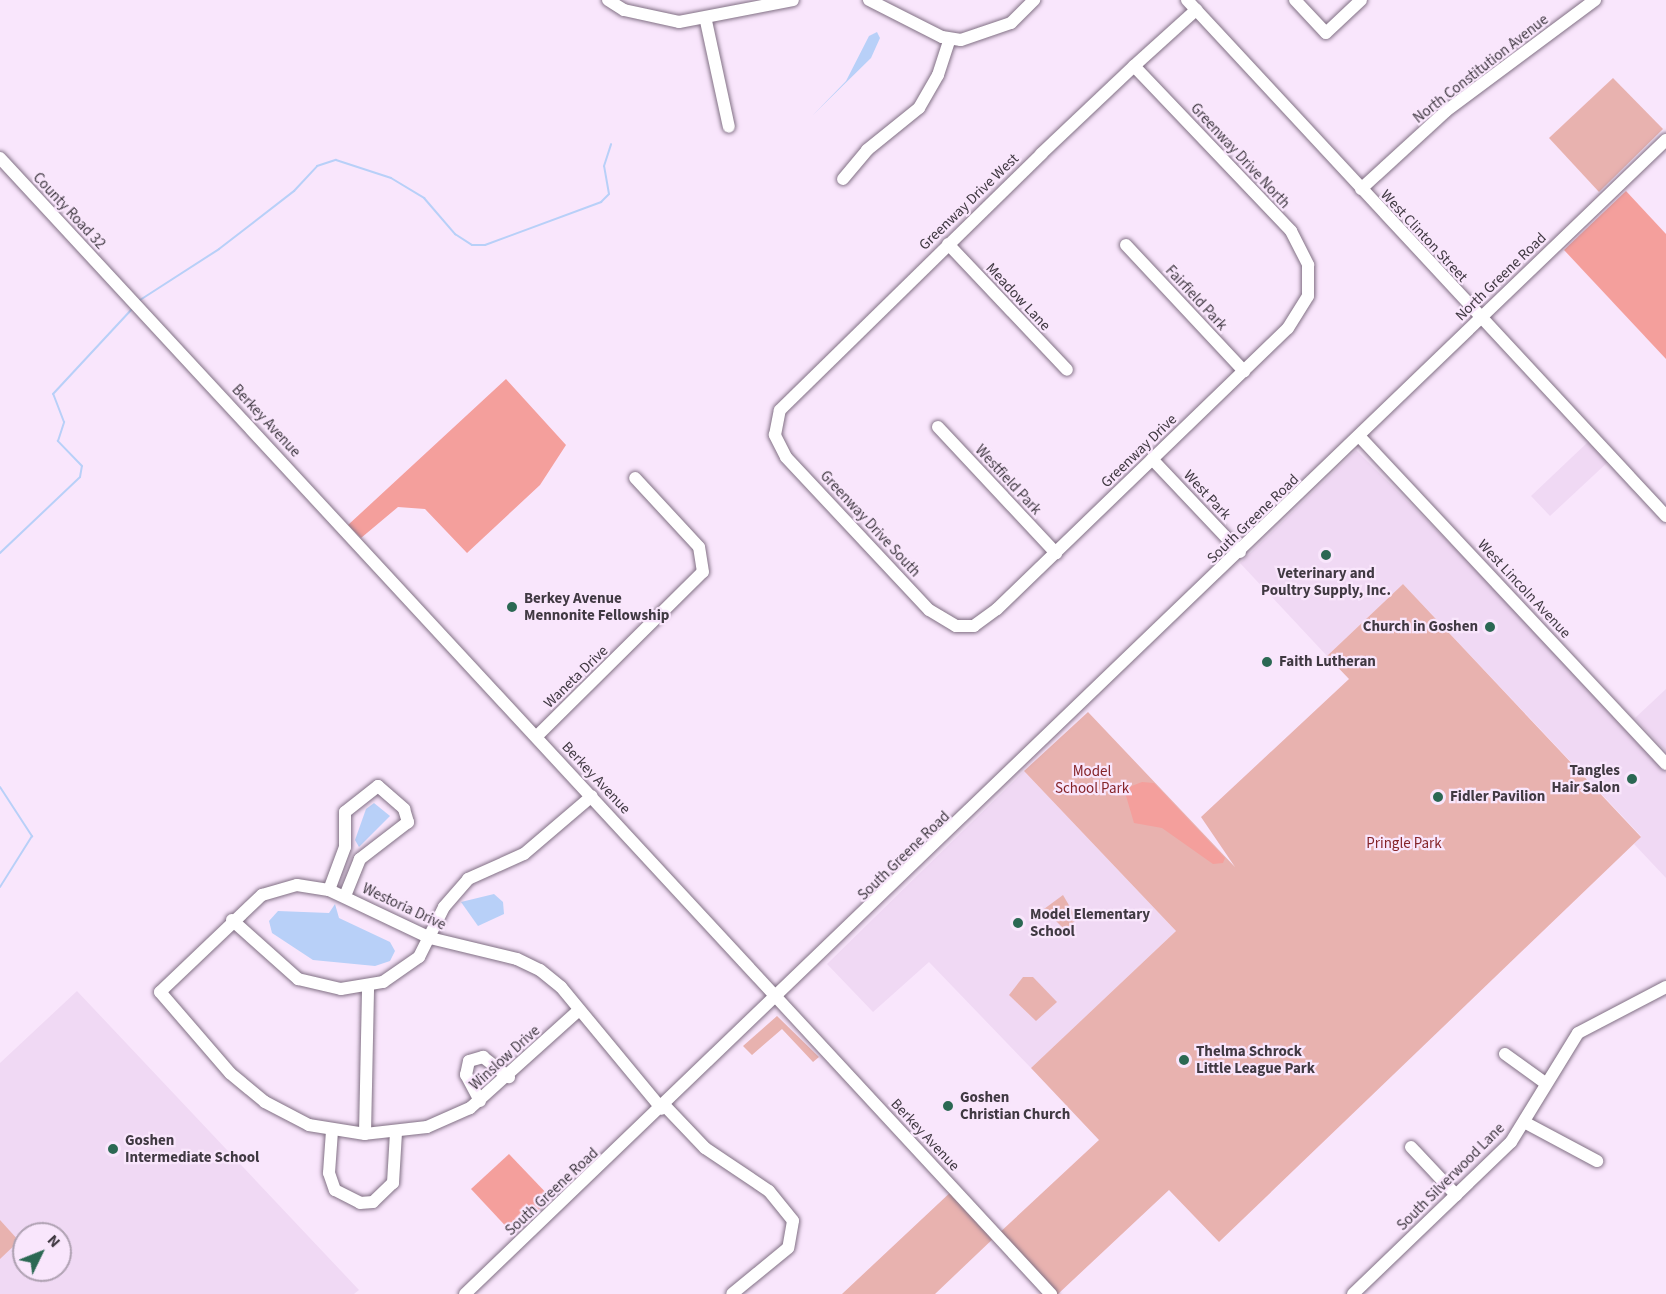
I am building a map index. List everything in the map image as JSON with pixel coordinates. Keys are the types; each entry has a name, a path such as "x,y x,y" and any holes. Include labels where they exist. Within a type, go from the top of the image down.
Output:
{"street":[{"path":"608,0 658,20 706,21 793,0"},
{"path":"870,0 950,39 992,33 1019,18 1034,0"},
{"name":"West Clinton Street","path":"1187,0 1666,516"},
{"path":"1295,0 1326,33 1361,0"},
{"name":"North Constitution Avenue","path":"1361,189 1446,111 1595,0"},
{"name":"Greenway Drive West","path":"775,425 786,402 1134,66 1196,10"},
{"path":"706,21 729,127"},
{"path":"843,179 867,150 919,108 939,75 950,39"},
{"name":"Greenway Drive North","path":"1134,66 1291,231 1310,275"},
{"name":"North Greene Road","path":"1359,436 1666,140"},
{"name":"County Road 32","path":"0,158 117,284"},
{"name":"Meadow Lane","path":"948,244 1067,370"},
{"name":"Fairfield Park","path":"1126,245 1244,371"},
{"name":"Greenway Drive","path":"962,628 982,621 1056,553 1297,318 1310,275"},
{"name":"Berkey Avenue","path":"117,284 537,736 1046,1292"},
{"name":"Greenway Drive South","path":"775,425 786,457 929,610 962,628"},
{"name":"Westfield Park","path":"938,427 1056,553"},
{"name":"South Greene Road","path":"470,1292 778,998 1359,436"},
{"name":"West Lincoln Avenue","path":"1359,436 1666,764"},
{"name":"West Park","path":"1152,459 1240,552"},
{"name":"Waneta Drive","path":"537,736 703,572 699,547 635,478"},
{"path":"329,890 345,847 345,812 378,786 404,809 408,822 360,859 345,896"},
{"path":"232,920 298,979 341,989 368,986 405,970 430,938 444,907 468,879 524,855 592,796"},
{"name":"Westoria Drive","path":"332,1131 284,1114 249,1090 170,1007 160,992 232,920 274,889 297,885 329,890 430,938 531,965 561,987 623,1062 705,1148 769,1191 793,1221 788,1248 732,1294"},
{"path":"365,1134 368,986"},
{"name":"South Silverwood Lane","path":"1353,1294 1456,1195 1524,1122 1545,1083 1578,1033 1666,987"},
{"name":"Winslow Drive","path":"332,1131 365,1134 410,1131 480,1101 509,1077 579,1010"},
{"path":"1505,1054 1545,1083"},
{"path":"480,1101 466,1075 469,1061 483,1057 509,1077"},
{"path":"1524,1122 1597,1161"},
{"path":"332,1131 328,1173 335,1190 360,1203 374,1202 393,1183 396,1133"},
{"path":"1411,1147 1456,1195"}],"shaded area":[{"path":"1626,191 1666,234 1666,359 1564,250"},
{"path":"506,379 566,445 540,485 467,553 425,509 398,507 361,538 348,525"},
{"path":"1589,441 1609,461 1550,516 1531,496"},
{"path":"1356,450 1507,600 1666,772 1666,878 1634,844 1641,836 1403,584 1327,656 1240,563"},
{"path":"1666,689 1666,751 1635,718"},
{"name":"Model Elementary School","path":"1024,771 1176,931 1031,1068 929,962 873,1012 827,964"},
{"path":"1142,782 1154,783 1225,858 1223,863 1213,864 1162,828 1134,823 1124,789"},
{"name":"Goshen Intermediate School","path":"77,991 359,1290 354,1294 0,1294 0,1063"},
{"path":"509,1154 551,1198 513,1234 471,1189"}],"green space":[{"path":"1613,78 1663,129 1599,192 1549,138"},
{"name":"Pringle Park","path":"1403,584 1641,837 1219,1242 1169,1190 1058,1294 1051,1294 997,1235 1099,1140 1031,1068 1176,931 1024,771 1088,712 1235,867 1201,817 1349,679 1327,656"},
{"path":"1063,895 1077,919 1065,930 1044,909"},
{"path":"1023,977 1033,977 1057,1002 1036,1021 1009,995"},
{"path":"777,1016 819,1057 813,1062 782,1029 752,1055 743,1046"},
{"path":"954,1189 997,1235 935,1294 842,1294"},
{"path":"0,1220 12,1233 12,1248 0,1259"}],"water":[{"path":"877,32 880,38 871,58 813,115 846,81 869,36"},
{"path":"374,803 390,816 359,847 355,840 366,809"},
{"path":"494,894 503,902 504,914 478,926 461,902"},
{"path":"335,904 339,918 390,942 395,951 390,961 375,966 313,960 272,933 269,921 278,911 329,913"}],"waterway":[{"path":"140,300 219,249 294,191 317,166 336,160 391,178 424,198 455,234 472,245 485,245 601,202 609,194 604,166 611,144"},
{"path":"0,553 80,477 82,466 58,441 64,422 53,394 131,310"},
{"path":"0,787 32,836 0,887"}],"place":[{"name":"Veterinary and Poultry Supply, Inc.","path":"1326,555"},
{"name":"Berkey Avenue Mennonite Fellowship","path":"512,607"},
{"name":"Church in Goshen","path":"1490,627"},
{"name":"Faith Lutheran","path":"1267,662"},
{"name":"Tangles Hair Salon","path":"1632,779"},
{"name":"Fidler Pavilion","path":"1438,797"},
{"name":"Model Elementary School","path":"1018,923"},
{"name":"Thelma Schrock Little League Park","path":"1184,1060"},
{"name":"Goshen Christian Church","path":"948,1106"},
{"name":"Goshen Intermediate School","path":"113,1149"}],"park label":[{"name":"Model School Park","path":"1092,780"}]}
